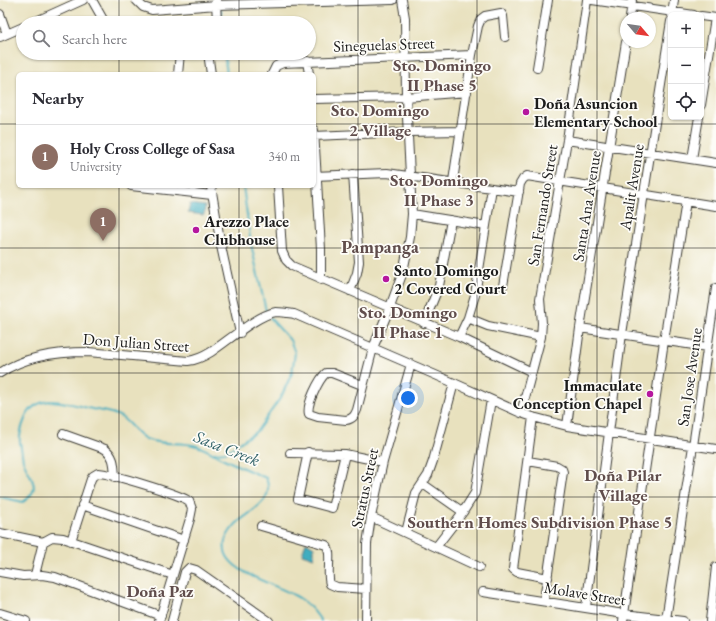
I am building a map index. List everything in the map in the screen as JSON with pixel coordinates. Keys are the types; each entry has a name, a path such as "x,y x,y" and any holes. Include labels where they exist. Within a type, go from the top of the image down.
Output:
{"street":[{"path":"48,16 83,0"},
{"path":"92,0 101,16"},
{"path":"136,0 143,7 152,10 216,3 392,0"},
{"path":"362,385 332,373 326,373 309,405 309,414 350,420 354,416 357,410 362,385 373,348 390,307 404,267 410,237 412,214 406,96 405,18 402,0"},
{"path":"537,68 548,0"},
{"name":"San Fernando Street","path":"521,413 541,337 542,323 540,299 567,140 587,0"},
{"path":"592,0 632,3 668,12"},
{"path":"672,12 674,0"},
{"path":"216,3 217,16"},
{"path":"453,182 472,55 479,22 485,16 501,13 505,37"},
{"path":"0,14 3,36 16,30"},
{"path":"704,16 716,18 704,88"},
{"name":"Apalit Avenue","path":"586,607 622,334 668,41"},
{"name":"Santa Ana Avenue","path":"567,426 580,328 625,48"},
{"name":"Sineguelas Street","path":"273,71 278,64 307,61 472,55"},
{"path":"178,72 179,60"},
{"path":"209,60 211,72"},
{"path":"307,61 309,72"},
{"path":"316,99 467,92"},
{"path":"692,159 698,120"},
{"path":"316,136 460,131"},
{"path":"567,140 716,163"},
{"path":"321,280 321,249 316,176 379,172 411,175 519,192"},
{"path":"350,292 357,273 359,262 352,174"},
{"path":"503,286 520,184 527,176 716,206"},
{"path":"149,188 212,195"},
{"path":"211,188 221,246 240,333"},
{"path":"278,188 282,251 286,260 292,266 321,280 390,307 459,337 532,372"},
{"path":"459,337 468,318 475,295 492,188"},
{"path":"624,617 686,201"},
{"path":"412,214 486,226"},
{"path":"424,323 439,286 451,220"},
{"name":"San Jose Avenue","path":"666,619 716,288"},
{"name":"Don Julian Street","path":"0,373 8,368 32,359 55,353 88,352 188,361 195,360 215,350 264,316 274,312 283,312 294,314 533,417 567,426 716,449"},
{"path":"468,318 488,326 541,337"},
{"path":"580,328 707,347"},
{"name":"Stratus Street","path":"366,621 367,544 371,517 383,462 411,364"},
{"path":"406,532 415,496 428,475 435,455 454,383"},
{"path":"436,547 472,500 478,483 491,400"},
{"path":"533,417 513,569 517,572 548,578"},
{"path":"63,434 105,449 114,459 115,477"},
{"path":"308,452 298,499 332,508 345,454"},
{"path":"290,453 308,452 345,454 383,462"},
{"path":"528,461 557,466 562,469 563,472 544,600"},
{"path":"0,572 23,576 42,575 55,578 161,619 192,509 189,501 179,496 101,473 96,474 91,479 71,541"},
{"path":"423,484 463,512"},
{"path":"82,505 184,540"},
{"path":"371,517 479,567"},
{"path":"261,526 326,545 329,549 328,577 330,584 337,587 366,589"},
{"path":"0,533 42,542 52,537 57,537 173,575"},
{"path":"35,575 42,542"},
{"path":"710,621 716,567"},
{"path":"172,621 185,572 189,568 196,570 269,621"},
{"name":"Molave Street","path":"483,592 586,607 624,617 683,621"},
{"path":"0,613 12,619 26,621"}],"water":[{"path":"190,204 205,206 204,215 188,213"},
{"path":"306,542 314,547 314,558 302,554"}],"waterway":[{"path":"221,9 222,16"},
{"path":"225,60 227,72"},
{"path":"243,188 251,244 266,311"},
{"path":"214,453 226,452 257,431 281,397 292,373 295,353 290,340 270,318"},
{"name":"Sasa Creek","path":"0,497 23,502 33,492 33,482 23,460 20,436 25,419 30,410 37,404 54,401 64,402 118,415 146,439 158,442 197,446 266,478 268,486 264,500 236,524 226,538 225,550 230,560 240,569 253,577 301,599 309,606 321,621"}],"place":[{"name":"Doña Asuncion Elementary School","path":"526,112"},
{"name":"Arezzo Place Clubhouse","path":"196,230"},
{"name":"Holy Cross College of Sasa","path":"103,241"},
{"name":"Santo Domingo 2 Covered Court","path":"386,279"},
{"name":"Immaculate Conception Chapel","path":"650,394"}],"district":[{"name":"Sto. Domingo II Phase 5","path":"442,75"},
{"name":"Sto. Domingo 2 Village","path":"380,120"},
{"name":"Sto. Domingo II Phase 3","path":"439,190"},
{"name":"Pampanga","path":"380,247"},
{"name":"Sto. Domingo II Phase 1","path":"408,322"},
{"name":"Doña Pilar Village","path":"623,485"},
{"name":"Southern Homes Subdivision Phase 5","path":"540,522"},
{"name":"Doña Paz","path":"160,591"}]}
